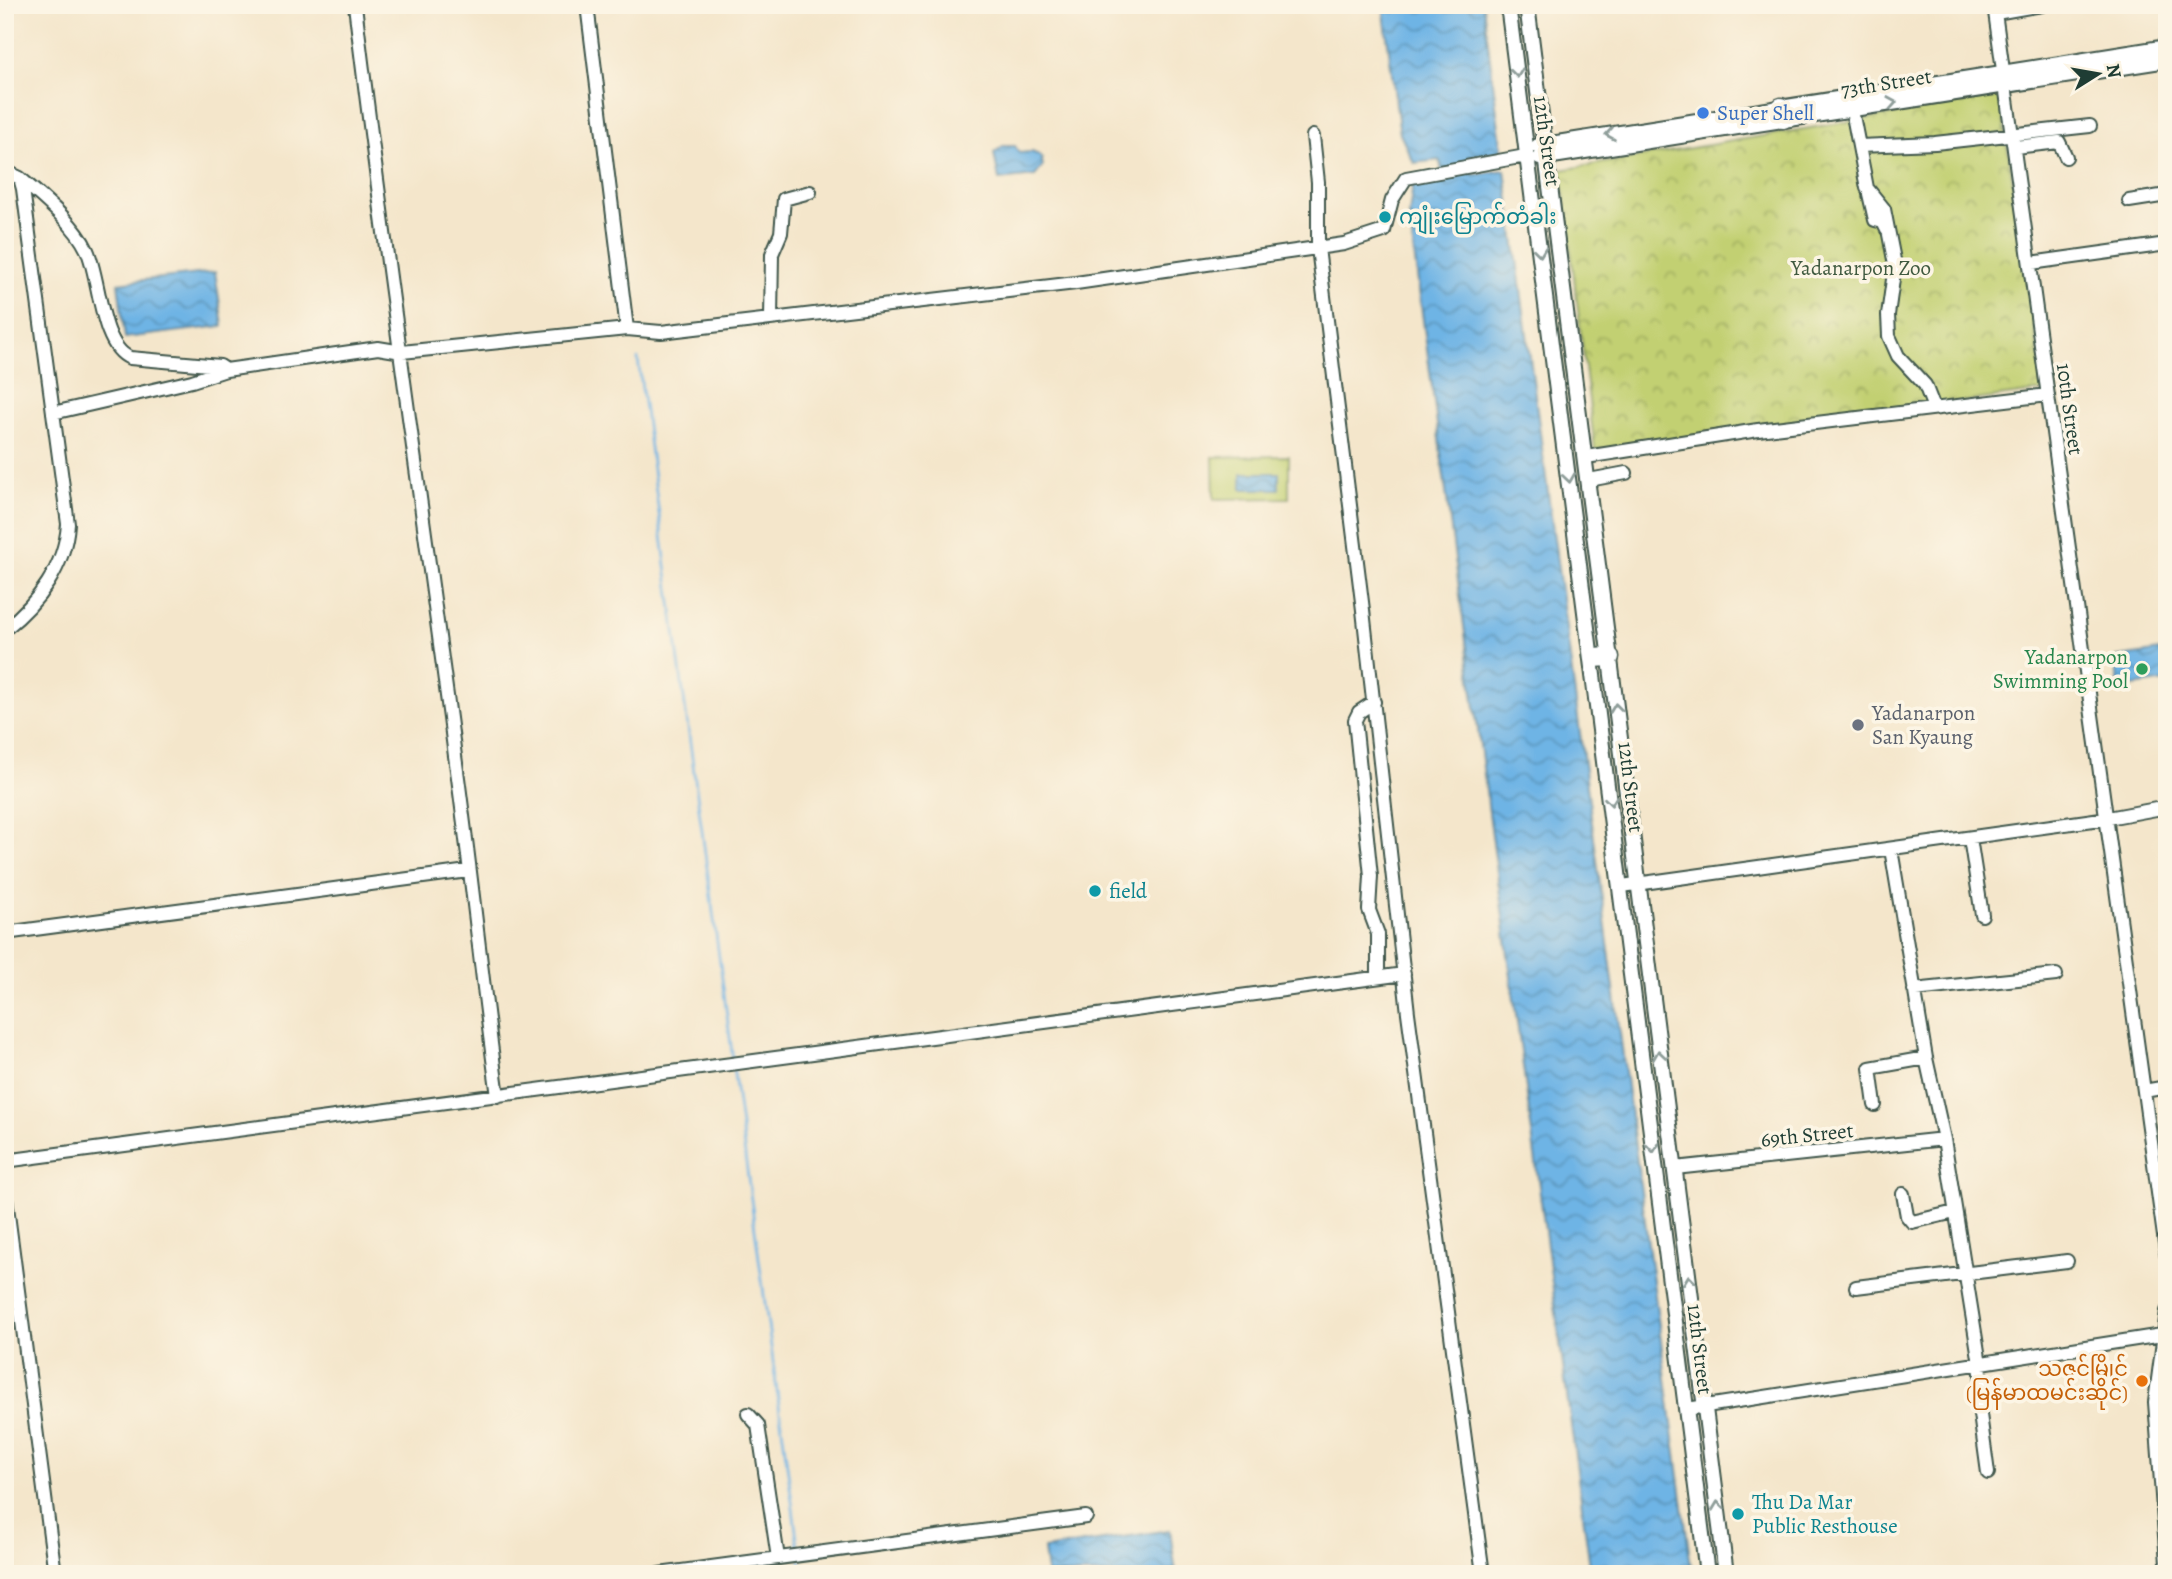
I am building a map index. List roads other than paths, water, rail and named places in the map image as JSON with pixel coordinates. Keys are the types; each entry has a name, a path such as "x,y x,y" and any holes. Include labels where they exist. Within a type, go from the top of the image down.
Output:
{"main road":[{"name":"12th Street","path":"1508,5 1525,155 1601,657 1707,1574"},
{"name":"12th Street","path":"1527,5 1589,480 1601,657"},
{"name":"73th Street","path":"1525,155 2005,78 2167,47"},
{"name":"73th Street","path":"2005,78 2167,60"},
{"name":"12th Street","path":"1629,885 1675,1168 1726,1574"}],"street":[{"path":"355,5 385,250 402,352 457,765 468,871 498,1096"},
{"path":"587,5 627,329"},
{"path":"1996,17 2042,5"},
{"name":"10th Street","path":"1996,17 2144,1091 2162,1181 2166,1249"},
{"path":"1851,103 1869,194 1879,201 1884,209 1890,237 1895,274 1888,315 1889,336 1898,356 1925,385 1934,408"},
{"path":"2014,141 2090,126"},
{"path":"1313,136 1318,182 1318,248 1374,702 1404,974 1483,1574"},
{"path":"1859,146 2059,142 2066,157"},
{"path":"53,413 192,381 226,370 378,348 402,352 627,329 661,332 1076,283 1318,248 1381,234 1396,191 1409,177 1525,155"},
{"path":"5,171 20,178 86,248 110,335 120,353 130,358 220,366 226,370"},
{"path":"5,629 40,594 54,573 67,538 68,524 20,178"},
{"path":"771,319 772,254 781,233 784,199 810,192"},
{"path":"2129,201 2167,195"},
{"path":"2031,263 2167,244"},
{"path":"1586,457 1758,430 2048,395"},
{"path":"1589,480 1626,473"},
{"path":"1374,702 1359,712 1355,720 1371,876 1369,910 1378,934 1378,977"},
{"path":"1364,810 1386,806"},
{"path":"1629,885 2108,818 2167,807"},
{"path":"1970,838 1982,915"},
{"path":"1891,849 1926,1058 1944,1139 1980,1364 1983,1392 1979,1407 1988,1473"},
{"path":"5,933 468,871"},
{"path":"5,1161 730,1067 1404,974"},
{"path":"1914,990 2056,975"},
{"path":"1875,1105 1870,1068 1926,1058"},
{"path":"2144,1091 2167,1087"},
{"name":"69th Street","path":"1675,1168 1944,1139"},
{"path":"5,1191 55,1574"},
{"path":"1903,1194 1907,1216 1912,1222 1955,1212"},
{"path":"1856,1287 1966,1276 2067,1261"},
{"path":"2166,1318 2155,1402 2167,1563"},
{"path":"1687,1409 2162,1335"},
{"path":"748,1414 758,1425 778,1558"},
{"path":"666,1573 1086,1517"}],"water":[{"path":"1383,5 1483,5 1502,151 1469,156 1473,175 1505,170 1692,1574 1591,1574 1409,215 1413,184 1443,179 1440,160 1414,163 1400,134"},
{"path":"1003,146 1015,146 1019,153 1032,152 1041,156 1043,166 1035,176 999,180 994,153"},
{"path":"215,272 223,326 125,338 118,283"},
{"path":"1242,473 1279,473 1279,489 1242,489"},
{"name":"Yadanarpon Swimming Pool","path":"2167,650 2167,681 2119,688 2115,658"},
{"path":"1170,1530 1176,1574 1047,1574 1044,1549"}],"waterway":[{"path":"638,359 733,1060"},
{"path":"733,1067 799,1553"},
{"path":"800,1559 802,1574"}],"place":[{"name":"Super Shell","path":"1703,113"},
{"name":"ကျုံးမြောက်တံခါး","path":"1385,217"},
{"name":"Yadanarpon Swimming Pool","path":"2142,669"},
{"name":"Yadanarpon San Kyaung","path":"1858,725"},
{"name":"field","path":"1095,891"},
{"name":"သဇင်မြိုင် (မြန်မာထမင်းဆိုင်)","path":"2142,1381"},
{"name":"Thu Da Mar Public Resthouse","path":"1738,1514"}],"park label":[{"name":"Yadanarpon Zoo","path":"1861,268"}]}
